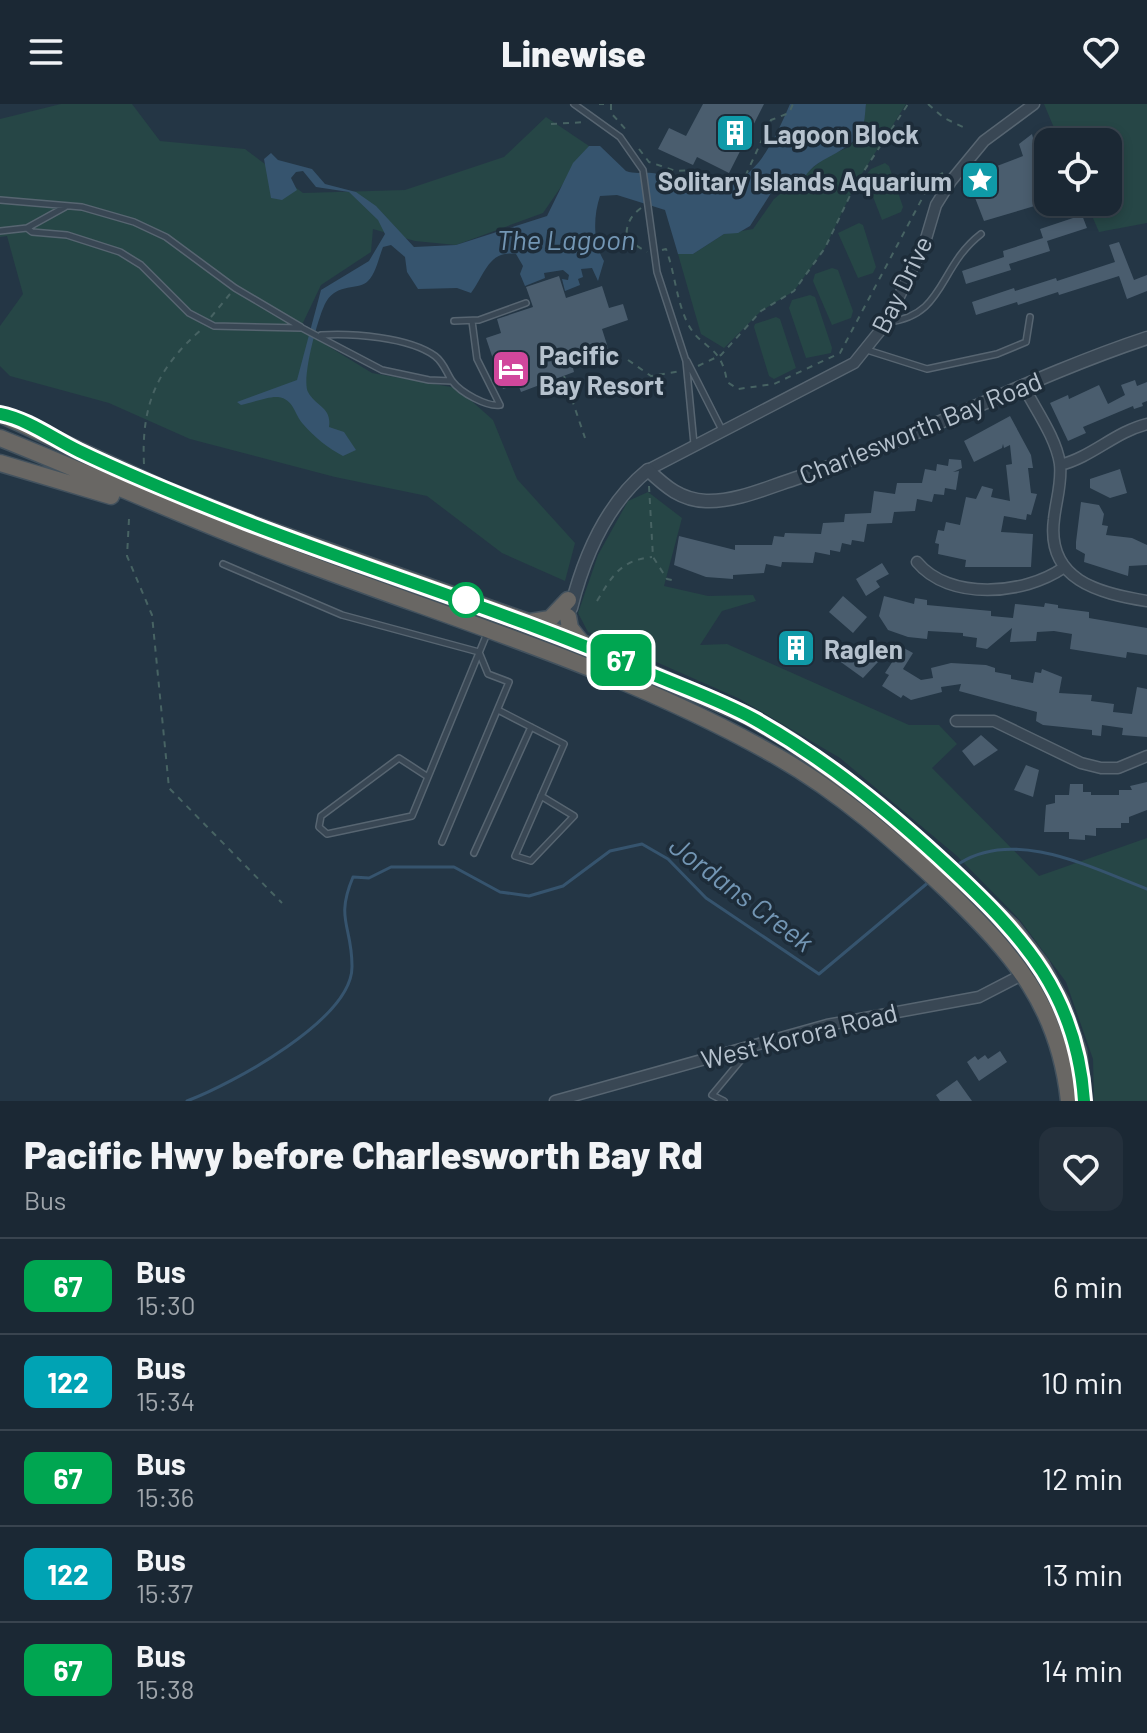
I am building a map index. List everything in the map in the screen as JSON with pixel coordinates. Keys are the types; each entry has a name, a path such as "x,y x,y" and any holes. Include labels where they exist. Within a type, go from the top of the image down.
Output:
{"highway":[{"path":"4,413 91,456 233,517 583,643 750,717 839,773 1012,927 1041,965 1070,1025 1078,1051 1084,1101"},
{"path":"0,438 170,511 610,678 777,757 826,788 904,849 995,937 1025,974 1060,1045 1069,1101"},
{"path":"0,463 63,479 157,512 170,511"},
{"path":"529,622 550,619 572,593"},
{"path":"437,612 475,616 540,638 557,633"},
{"path":"568,617 570,628 583,643"},
{"path":"557,633 565,647 610,678"}],"street":[{"name":"Bay Drive","path":"648,470 722,430 808,390 854,363 887,322 925,242 936,205 951,181 984,141 1034,104"},
{"name":"Charlesworth Bay Road","path":"648,470 682,497 703,501 729,500 876,451 1023,385 1147,338"},
{"path":"1023,385 1055,448 1060,465 1052,541 1063,568 1092,588 1147,601"},
{"path":"1060,465 1079,459 1129,429 1147,424"},
{"path":"557,633 609,512 648,470"},
{"path":"917,562 928,576 939,581 991,588 1027,585 1047,579 1063,568"},
{"path":"557,633 568,617 572,593"},
{"path":"956,721 994,721 1081,763 1101,768 1118,768 1147,756"},
{"name":"West Korora Road","path":"555,1101 853,1019 979,997 1041,965"}],"lane":[{"path":"574,104 611,128 633,152 643,170 662,294 686,361 722,430"},
{"path":"0,200 112,213 155,232 235,288 303,329 319,334 382,370 429,380 452,381"},
{"path":"0,231 27,228 65,207"},
{"path":"27,228 32,232 99,243 120,252 141,265 189,313 207,323 263,329 303,329"},
{"path":"887,322 906,320 921,313 929,305 957,256 981,234"},
{"path":"454,321 472,321 526,303"},
{"path":"866,350 927,369 997,354 1026,342 1030,317"},
{"path":"319,334 359,333 429,353 442,363 452,381 490,406 500,405 477,359 472,321"},
{"path":"690,370 694,444"},
{"path":"223,564 342,615 479,652"},
{"path":"428,777 399,758 321,816 319,827 327,834 412,816 489,630"},
{"path":"442,842 509,682 488,674 479,652"},
{"path":"498,710 564,744 541,796 515,856 531,861 574,816 541,796"},
{"path":"474,853 531,727"},
{"path":"724,1101 712,1095 752,1045"}],"path":[{"path":"611,104 611,113 628,132"},
{"path":"633,152 640,148 649,162 676,171 696,170 731,184 744,179 746,169 767,135 771,120 789,113 793,104"},
{"path":"628,360 651,376 690,370 721,355 761,311 794,291 825,248 856,183 908,104"},
{"path":"928,104 965,128"},
{"path":"551,124 591,120"},
{"path":"642,207 632,214 626,230 627,240 648,252 666,249 676,291 695,336 721,355 727,382 738,389 774,384 840,353 933,178 939,172 951,181 970,188"},
{"path":"144,464 143,422 149,398 173,359 235,288"},
{"path":"564,376 585,438"},
{"path":"649,502 653,557 667,579 672,580"},
{"path":"129,519 127,556 152,615 169,788 282,903"},
{"path":"597,601 615,570 634,559 653,557"}],"green space":[{"path":"61,104 132,104 160,141 245,149 303,193 405,190 504,157 546,117 589,146 543,213 456,245 415,241 373,229 371,252 321,285 300,329 372,373 457,388 493,420 517,479 575,543 565,581 502,553 427,496 335,477 190,439 109,403 10,376 0,366 0,326 23,294 7,236 0,237 0,119"},
{"path":"866,104 906,104 856,183 825,248 794,291 761,311 724,348 701,334 678,254 693,254 724,234 753,229 774,199 826,157 849,147 862,130"},
{"path":"1044,104 1147,104 1147,223 1099,232 1092,216 1122,216 1122,128 1054,128"},
{"path":"885,163 889,166 903,207 901,212 882,220 865,176 871,169"},
{"path":"859,223 863,225 876,267 873,273 858,278 838,233"},
{"path":"832,268 838,270 853,311 851,318 832,325 813,281 815,274"},
{"path":"810,295 815,297 832,348 831,353 806,358 789,308 792,300"},
{"path":"776,317 780,319 796,368 774,379 769,376 754,327"},
{"path":"648,492 682,518 664,586 708,596 753,595 756,601 722,611 700,645 727,644 909,725 939,725 957,744 932,768 1039,876 1147,838 1147,1101 1094,1101 1093,1059 1066,982 1020,920 957,856 840,758 738,698 588,632 578,613 598,555 628,501"}],"water":[{"name":"The Lagoon","path":"790,104 866,104 863,126 849,145 814,167 802,183 771,193 750,226 738,233 724,234 693,254 678,254 665,210 617,195 600,196 598,204 596,238 604,261 598,281 592,268 581,269 583,277 578,279 580,285 565,291 562,279 568,280 569,275 563,270 544,273 545,278 525,286 520,274 523,266 516,254 493,260 471,293 457,288 418,289 407,272 405,257 391,245 383,247 368,281 336,292 326,302 315,333 307,375 308,392 326,411 329,427 344,432 356,450 343,456 327,446 307,429 291,404 283,398 241,405 237,402 297,380 321,290 369,261 385,234 378,220 349,192 316,187 303,171 296,172 291,178 297,190 282,200 271,198 264,159 271,153 278,160 312,169 325,184 356,192 376,206 414,247 456,245 547,216 573,163 589,146 600,146 626,171 653,173 708,186 727,184 756,166 768,150"}],"building":[{"path":"703,104 764,104 729,173 697,157 693,165 658,149 669,128 686,136"},
{"path":"1032,134 1034,206 984,221 972,190 976,174 1023,156 1019,144"},
{"path":"1079,216 1082,216 1087,228 1047,241 1050,251 1009,264 1011,270 966,284 962,271 1004,257 1003,251 1043,238 1040,229"},
{"path":"1119,242 1134,280 1147,275 1147,291 1127,299 1119,276 1059,295 1058,292 976,315 972,302 1014,288 1015,291 1056,278 1057,281 1115,262 1109,245"},
{"path":"559,276 566,298 602,286 609,308 623,304 628,320 602,329 609,351 572,364 574,372 521,392 518,384 503,389 486,338 501,333 497,319 533,307 526,287"},
{"path":"1135,380 1137,386 1147,382 1147,401 1142,403 1143,406 1134,409 1133,406 1083,427 1086,433 1068,441 1050,403 1068,395 1069,399 1099,385 1108,404 1125,395 1121,385"},
{"path":"1010,416 1031,455 1033,468 1028,468 1031,493 1037,494 1031,515 1027,514 1026,520 1004,516 1001,532 1033,534 1031,567 965,567 966,560 938,554 939,544 935,543 938,530 944,531 946,522 960,525 966,497 976,499 982,486 993,489 991,497 1010,501 1006,465 1012,464 1010,445 1004,448 1003,444 1002,448 974,462 964,441"},
{"path":"949,459 961,460 962,468 953,472 959,471 956,490 945,488 944,495 934,494 932,502 917,499 915,511 894,512 892,523 867,524 864,542 852,540 851,545 842,543 840,552 830,550 830,555 815,552 813,563 782,562 781,567 766,564 764,573 733,575 733,579 706,577 674,565 679,536 735,550 735,545 772,545 774,536 784,537 785,533 821,534 823,523 844,522 845,514 871,513 874,491 895,494 897,483 922,483 925,469 936,471 937,464 948,466"},
{"path":"1120,469 1127,493 1110,498 1090,488 1090,479"},
{"path":"1081,502 1099,505 1104,514 1102,525 1108,526 1106,535 1132,538 1147,545 1147,565 1129,566 1128,576 1084,562 1085,554 1076,549"},
{"path":"882,563 889,574 876,581 880,587 866,596 856,579"},
{"path":"843,596 867,617 853,633 829,612"},
{"path":"884,596 914,604 915,598 927,600 927,605 991,611 991,616 1013,618 1015,604 1058,605 1058,608 1089,612 1089,618 1147,628 1147,655 1127,652 1126,658 1070,649 1072,634 1054,631 1037,632 1036,641 1010,642 1012,628 987,649 976,647 977,638 963,636 963,633 928,631 927,639 908,637 888,630 879,616"},
{"name":"Raglen","path":"791,633 810,642 802,664 781,654"},
{"path":"847,644 878,662 863,678 838,660"},
{"path":"902,647 913,653 903,669 921,680 933,678 931,668 951,663 986,665 995,668 995,672 1011,675 1011,679 1033,683 1035,672 1041,673 1042,669 1062,677 1059,693 1092,695 1091,701 1114,704 1113,712 1132,714 1137,687 1147,689 1147,737 1122,735 1123,728 1102,725 1101,736 1092,735 1092,730 1043,725 1036,721 1037,712 959,691 961,684 941,687 942,692 911,700 903,695 901,698 882,686 889,675 885,673"},
{"path":"981,735 998,750 974,766 962,751"},
{"path":"1026,765 1039,770 1033,797 1014,790"},
{"path":"1147,782 1147,810 1129,817 1129,823 1121,823 1121,828 1096,828 1096,836 1085,835 1085,840 1069,839 1069,832 1044,832 1046,805 1055,803 1055,795 1069,795 1070,784 1083,784 1083,792 1091,792 1091,795 1119,795 1119,790 1132,790 1130,786"},
{"path":"1000,1051 1007,1062 979,1081 967,1062 975,1056 978,1060 985,1055 988,1059"},
{"path":"957,1080 972,1101 940,1101 936,1095"}],"waterway":[{"name":"Jordans Creek","path":"187,1101 232,1080 287,1047 333,1007 347,986 352,966 345,903 353,877 369,878 391,867 454,867 500,892 529,896 563,886 610,851 642,844 668,859 706,898 819,974 930,881"},
{"name":"Jordans Creek","path":"960,863 982,853 1005,849 1029,850 1078,862 1147,889"}],"bus line":[{"name":"67","path":"0,414 11,416 161,488 247,522 562,634 750,717 789,740 839,773 916,837 1012,927 1041,965 1061,1002 1078,1051 1084,1101"}],"place":[{"name":"Lagoon Block","path":"735,133"},
{"name":"Solitary Islands Aquarium","path":"980,180"},
{"name":"Pacific Bay Resort","path":"511,369"},
{"name":"Raglen","path":"796,648"}]}
